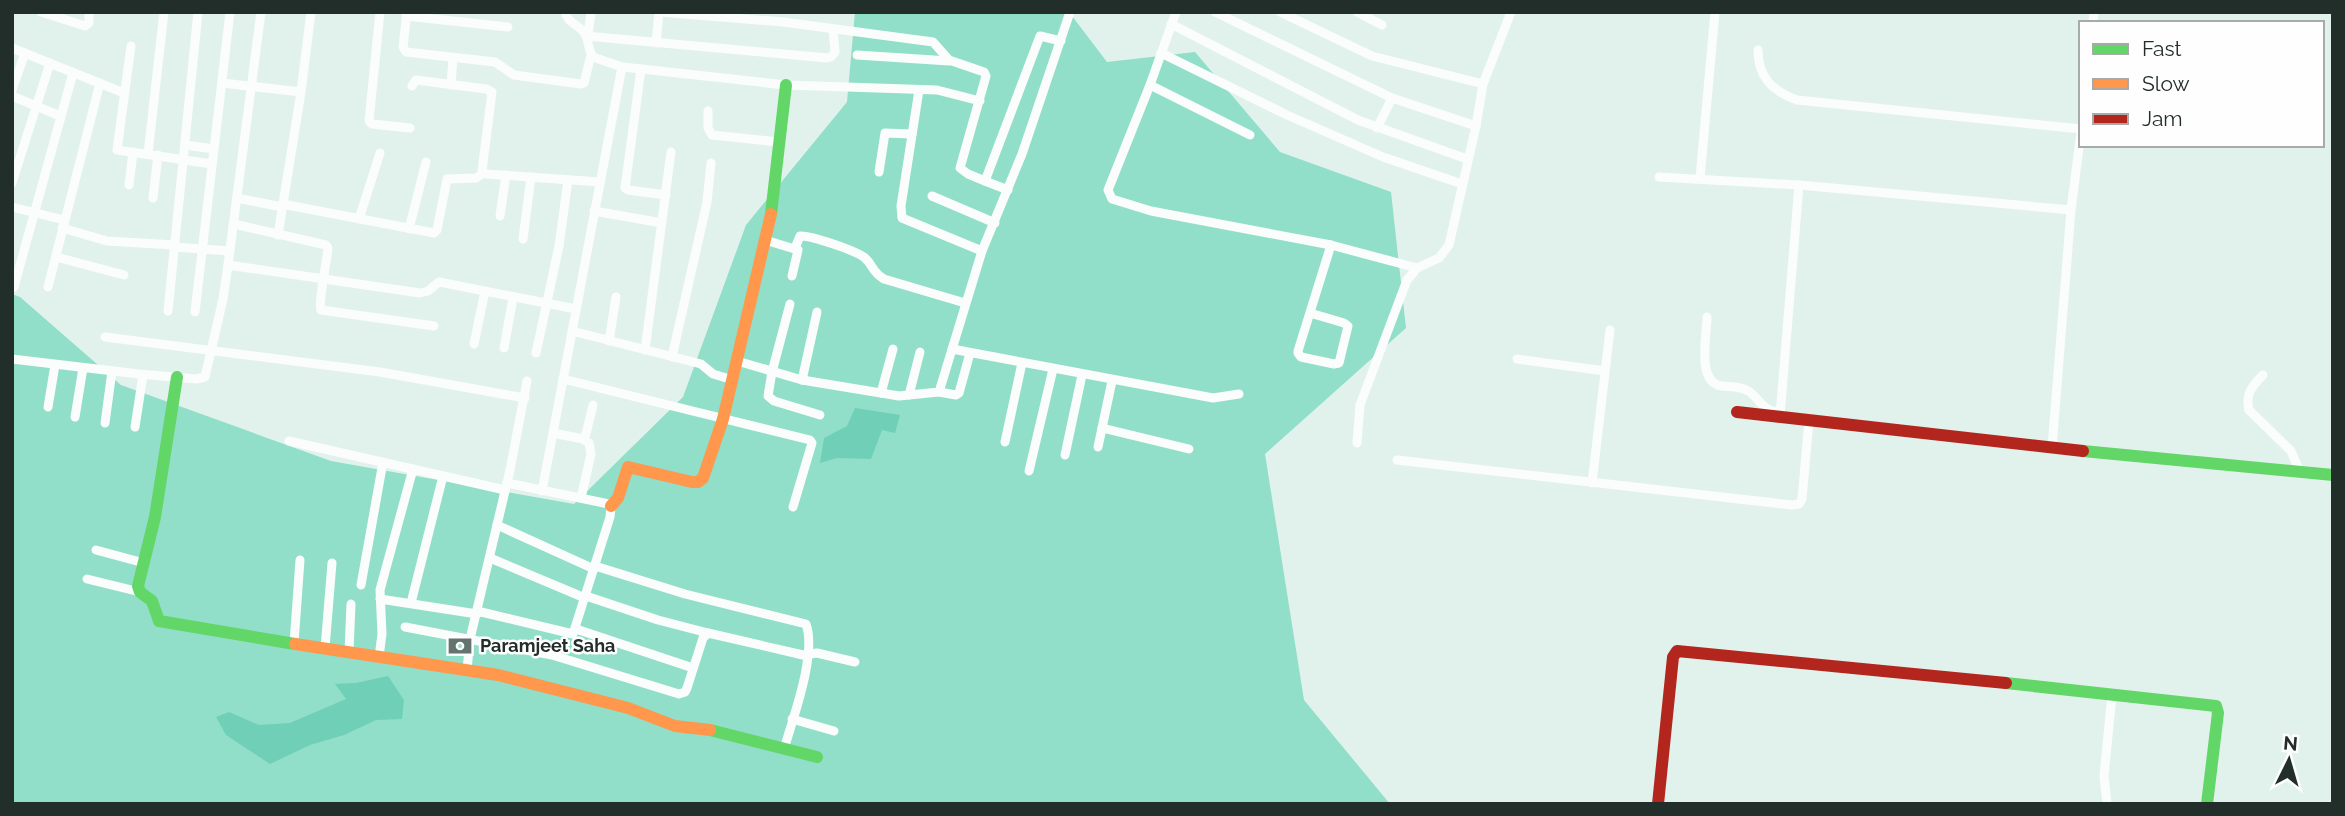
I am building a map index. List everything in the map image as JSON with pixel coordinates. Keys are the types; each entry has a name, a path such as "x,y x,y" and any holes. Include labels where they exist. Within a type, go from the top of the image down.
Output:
{"street":[{"path":"41,12 85,26 89,24 89,12"},
{"path":"153,198 153,155 164,12"},
{"path":"168,311 198,12"},
{"path":"195,312 230,12"},
{"path":"12,359 195,379 205,377 228,265 261,12"},
{"path":"278,235 312,12"},
{"path":"380,12 369,121 372,124 410,128"},
{"path":"565,12 567,20 587,36 827,58 835,52 834,29"},
{"path":"508,27 407,14 403,51 495,62 513,75 581,84 584,83 592,55 587,36 591,12"},
{"path":"656,43 659,12 782,22 930,41 936,44 950,61"},
{"path":"939,392 982,251 1008,190 1070,12"},
{"path":"1176,12 1108,190 1112,199 1152,211 1331,245 1417,268"},
{"path":"1215,12 1392,98 1476,126"},
{"path":"1280,12 1372,56 1483,84"},
{"path":"1357,12 1382,25"},
{"path":"1357,443 1360,405 1407,280 1417,268 1439,258 1449,245 1483,84 1511,12"},
{"path":"1700,178 1715,12"},
{"path":"1171,24 1377,128 1467,159"},
{"path":"985,181 1038,39 1041,36 1061,41"},
{"path":"131,46 117,150 212,164"},
{"path":"12,48 124,93"},
{"path":"1758,50 1763,76 1783,94 1797,100 2079,131"},
{"path":"12,90 25,53"},
{"path":"1161,53 1287,115 1384,157 1462,184"},
{"path":"592,55 622,66 641,69 786,85 852,89 870,86 943,91 980,101"},
{"path":"857,55 950,61 986,74 960,160 960,168 968,174 1008,190"},
{"path":"451,85 453,58"},
{"path":"12,183 50,63"},
{"path":"542,491 622,66"},
{"path":"641,69 625,187 628,190 666,195"},
{"path":"14,287 73,72"},
{"path":"412,86 416,80 492,92 482,171 484,173"},
{"path":"48,288 100,83"},
{"path":"222,83 301,92"},
{"path":"380,599 477,612 574,633 610,517 611,506 618,501 628,467 692,482 701,481 723,419 770,219 786,85"},
{"path":"1150,85 1250,135"},
{"path":"919,90 901,206 902,218 982,251"},
{"path":"12,96 60,116"},
{"path":"1377,128 1392,98"},
{"path":"708,111 708,128 712,135 779,142"},
{"path":"879,172 885,133 912,134"},
{"path":"185,145 214,149"},
{"path":"2052,448 2071,210 2079,147"},
{"path":"129,186 133,152"},
{"path":"645,350 671,152"},
{"path":"359,219 380,153"},
{"path":"409,229 426,162"},
{"path":"672,357 707,202 711,163"},
{"path":"237,198 434,233 437,230 447,179 476,177 484,173 600,182"},
{"path":"499,216 506,175"},
{"path":"523,239 531,177"},
{"path":"1659,177 1799,185 2071,210"},
{"path":"536,353 559,246 568,180"},
{"path":"1780,414 1799,185"},
{"path":"932,196 995,223"},
{"path":"12,207 33,212 107,241 230,251"},
{"path":"594,211 662,223"},
{"path":"234,224 326,245 325,278 319,305 321,310 434,326"},
{"path":"795,248 800,236 813,237 865,258 876,275 884,279 965,303"},
{"path":"765,240 795,248 799,252 792,276"},
{"path":"1310,313 1348,326 1339,363 1334,365 1297,354 1331,245"},
{"path":"56,257 124,275"},
{"path":"228,265 420,293 439,282 576,309"},
{"path":"474,344 485,291"},
{"path":"504,348 513,298"},
{"path":"609,341 617,298"},
{"path":"790,304 768,396 769,399 820,415"},
{"path":"802,380 817,312"},
{"path":"1707,317 1705,370 1710,381 1716,385 1746,389 1769,410 1780,414 1809,421 2052,448 2333,475"},
{"path":"1592,483 1610,330"},
{"path":"572,331 701,365 713,374 733,380"},
{"path":"105,337 380,372 525,398"},
{"path":"881,393 893,349"},
{"path":"952,349 1213,398 1239,394"},
{"path":"909,395 920,352"},
{"path":"737,361 802,380 881,393 909,395 939,392 956,395 959,393 970,353"},
{"path":"1517,359 1605,371"},
{"path":"1005,442 1022,363"},
{"path":"48,407 55,365"},
{"path":"75,417 83,368"},
{"path":"1028,471 1053,369"},
{"path":"105,424 112,371"},
{"path":"135,427 143,374"},
{"path":"1065,455 1082,375"},
{"path":"2263,375 2249,392 2249,410 2291,452 2300,472"},
{"path":"140,592 138,586 155,517 177,377"},
{"path":"563,379 811,441 793,507"},
{"path":"467,670 470,639 506,486 527,381"},
{"path":"1098,447 1112,381"},
{"path":"583,439 593,405"},
{"path":"1737,412 1780,414"},
{"path":"1397,460 1798,504 1802,499 1809,421"},
{"path":"1102,428 1189,449"},
{"path":"553,433 583,439 589,443 591,454 581,498"},
{"path":"289,441 443,476 542,491 611,506"},
{"path":"361,585 383,462"},
{"path":"379,657 382,634 380,599 413,469"},
{"path":"411,603 443,476"},
{"path":"497,526 595,567 685,594 806,624 807,656 802,686 784,749"},
{"path":"96,550 144,563"},
{"path":"490,558 585,597 658,620 807,656 817,653 855,662"},
{"path":"294,643 300,561"},
{"path":"325,648 332,563"},
{"path":"87,579 140,592 152,601 156,617 166,624 498,675 628,708 675,726 699,727 817,757"},
{"path":"349,652 351,604"},
{"path":"405,627 552,655 679,694 687,688 703,638 708,633"},
{"path":"576,629 693,668"},
{"path":"1658,804 1673,657 1677,651 2216,706 2218,718 2207,804"},
{"path":"2107,804 2103,784 2112,695"},
{"path":"792,719 834,731"}],"shaded area":[{"path":"855,12 1069,12 1107,62 1195,52 1280,152 1391,192 1406,328 1265,454 1304,700 1390,804 12,804 12,294 20,297 121,385 331,461 574,504 683,397 746,225 847,102"},
{"path":"855,408 900,415 895,433 882,430 871,459 837,458 820,463 824,438 847,426"},
{"path":"388,676 404,700 402,719 376,720 344,735 310,745 270,764 226,735 216,717 229,712 259,725 290,723 346,699 335,684 356,683"}],"traffic: fast":[{"path":"771,214 786,85"},
{"path":"177,377 155,517 138,586 140,592 152,601 159,621 295,644"},
{"path":"2083,451 2333,475"},
{"path":"2006,683 2216,706 2218,713 2207,804"},
{"path":"710,730 817,757"}],"traffic: slow":[{"path":"611,506 618,498 628,467 692,482 703,478 723,419 771,214"},
{"path":"295,644 498,675 628,708 675,726 710,730"}],"traffic: jam":[{"path":"1737,412 2083,451"},
{"path":"1658,804 1673,657 1677,651 2006,683"}],"place":[{"name":"Paramjeet Saha","path":"460,646"}]}
